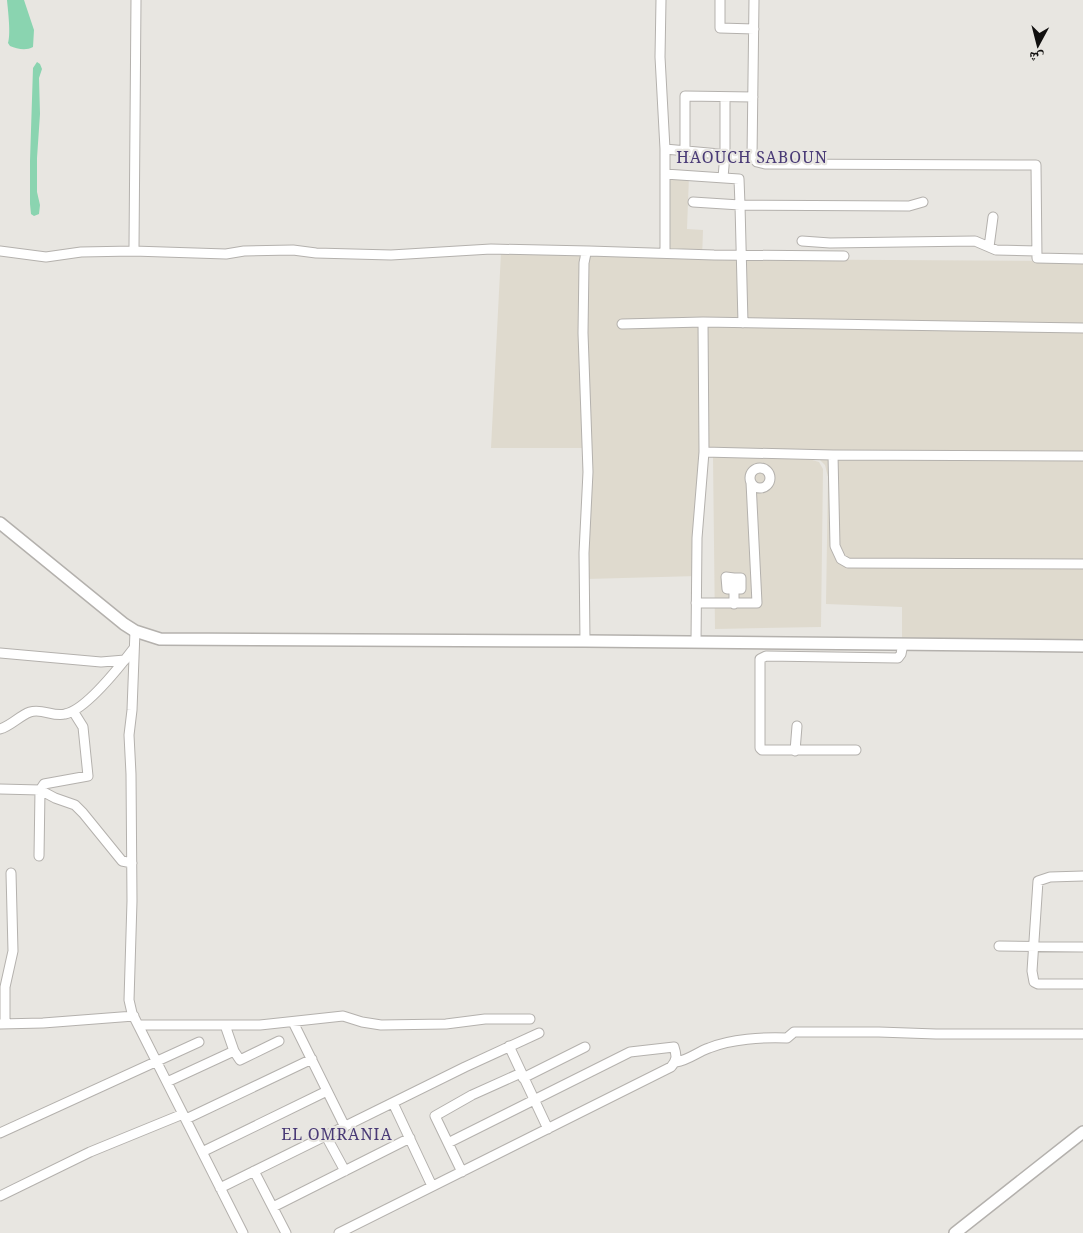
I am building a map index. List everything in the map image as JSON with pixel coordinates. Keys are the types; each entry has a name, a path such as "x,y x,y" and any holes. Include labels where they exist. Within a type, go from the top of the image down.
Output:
{"main road":[{"path":"0,524 114,617 135,631 160,638 1083,646"},
{"path":"955,1233 1083,1132"}],"street":[{"path":"133,251 136,0"},
{"path":"661,0 660,57 665,149 665,253"},
{"path":"720,0 720,28 754,29"},
{"path":"752,158 754,0"},
{"path":"685,151 685,96 753,98"},
{"path":"723,177 725,97"},
{"path":"665,149 752,158 757,162 765,164 1036,165 1037,258 1083,259"},
{"path":"665,174 739,179 743,323"},
{"path":"693,202 740,205 909,206 922,202"},
{"path":"989,247 992,216"},
{"path":"802,240 830,243 975,241 996,250 1037,250"},
{"path":"0,252 46,257 80,252 133,251 226,254 244,251 293,250 316,253 391,255 491,249 742,256 844,256"},
{"path":"586,641 584,554 588,472 584,263 585,255 589,251"},
{"path":"696,642 697,538 704,452 704,322"},
{"path":"622,324 704,322 1083,328"},
{"path":"704,452 832,455 1083,456"},
{"path":"832,455 835,546 841,559 848,563 1083,564"},
{"path":"696,603 757,603 751,482"},
{"path":"734,578 741,578 741,589 734,589 734,604"},
{"path":"135,631 128,753 131,774 132,863 129,1000 138,1025 243,1233"},
{"path":"856,750 763,751 760,748 760,659 766,656 898,658 903,644"},
{"path":"0,729 6,728 28,713 37,711 60,715 73,711 114,674 134,648"},
{"path":"0,653 101,662 125,660"},
{"path":"39,856 40,790 44,784 88,776 83,726 73,711"},
{"path":"795,751 797,726"},
{"path":"0,789 40,790 75,805 122,861 132,863"},
{"path":"12,873 13,951 5,988 3,1024 43,1024 134,1016"},
{"path":"1083,876 1050,877 1038,881 1032,971 1034,982 1043,985 1083,984"},
{"path":"999,946 1083,947"},
{"path":"138,1025 225,1025 293,1022 343,1016 362,1022 381,1024 446,1024 485,1019 530,1019"},
{"path":"293,1022 346,1127"},
{"path":"225,1025 234,1051 240,1060 279,1042"},
{"path":"339,1233 666,1070 676,1062 686,1060 710,1047 772,1036 787,1038 794,1032 1083,1034"},
{"path":"220,1188 539,1033"},
{"path":"0,1133 199,1042"},
{"path":"509,1046 548,1129"},
{"path":"462,1172 435,1116 472,1095 522,1075 585,1046"},
{"path":"448,1143 630,1052 674,1047 677,1056 676,1062"},
{"path":"167,1082 234,1051"},
{"path":"0,1196 90,1152 184,1117 312,1059"},
{"path":"202,1152 328,1091"},
{"path":"393,1103 432,1186"},
{"path":"326,1136 345,1171"},
{"path":"273,1207 410,1138"},
{"path":"254,1171 286,1233"}],"shaded area":[{"path":"667,174 689,176 687,229 703,230 702,259 1083,261 1083,642 902,639 902,607 826,604 828,477 825,465 818,458 700,454 698,576 586,579 582,448 491,448 501,253 665,257"},
{"path":"713,456 809,459 819,462 823,469 821,627 715,629"}],"green space":[{"path":"7,0 24,0 34,30 33,47 19,49 10,46 8,43"},
{"path":"37,62 42,69 39,78 40,114 37,158 37,192 40,205 39,214 34,216 31,214 30,204 30,161 33,68"}],"district":[{"name":"HAOUCH SABOUN","path":"752,157"},
{"name":"EL OMRANIA","path":"337,1134"}]}
